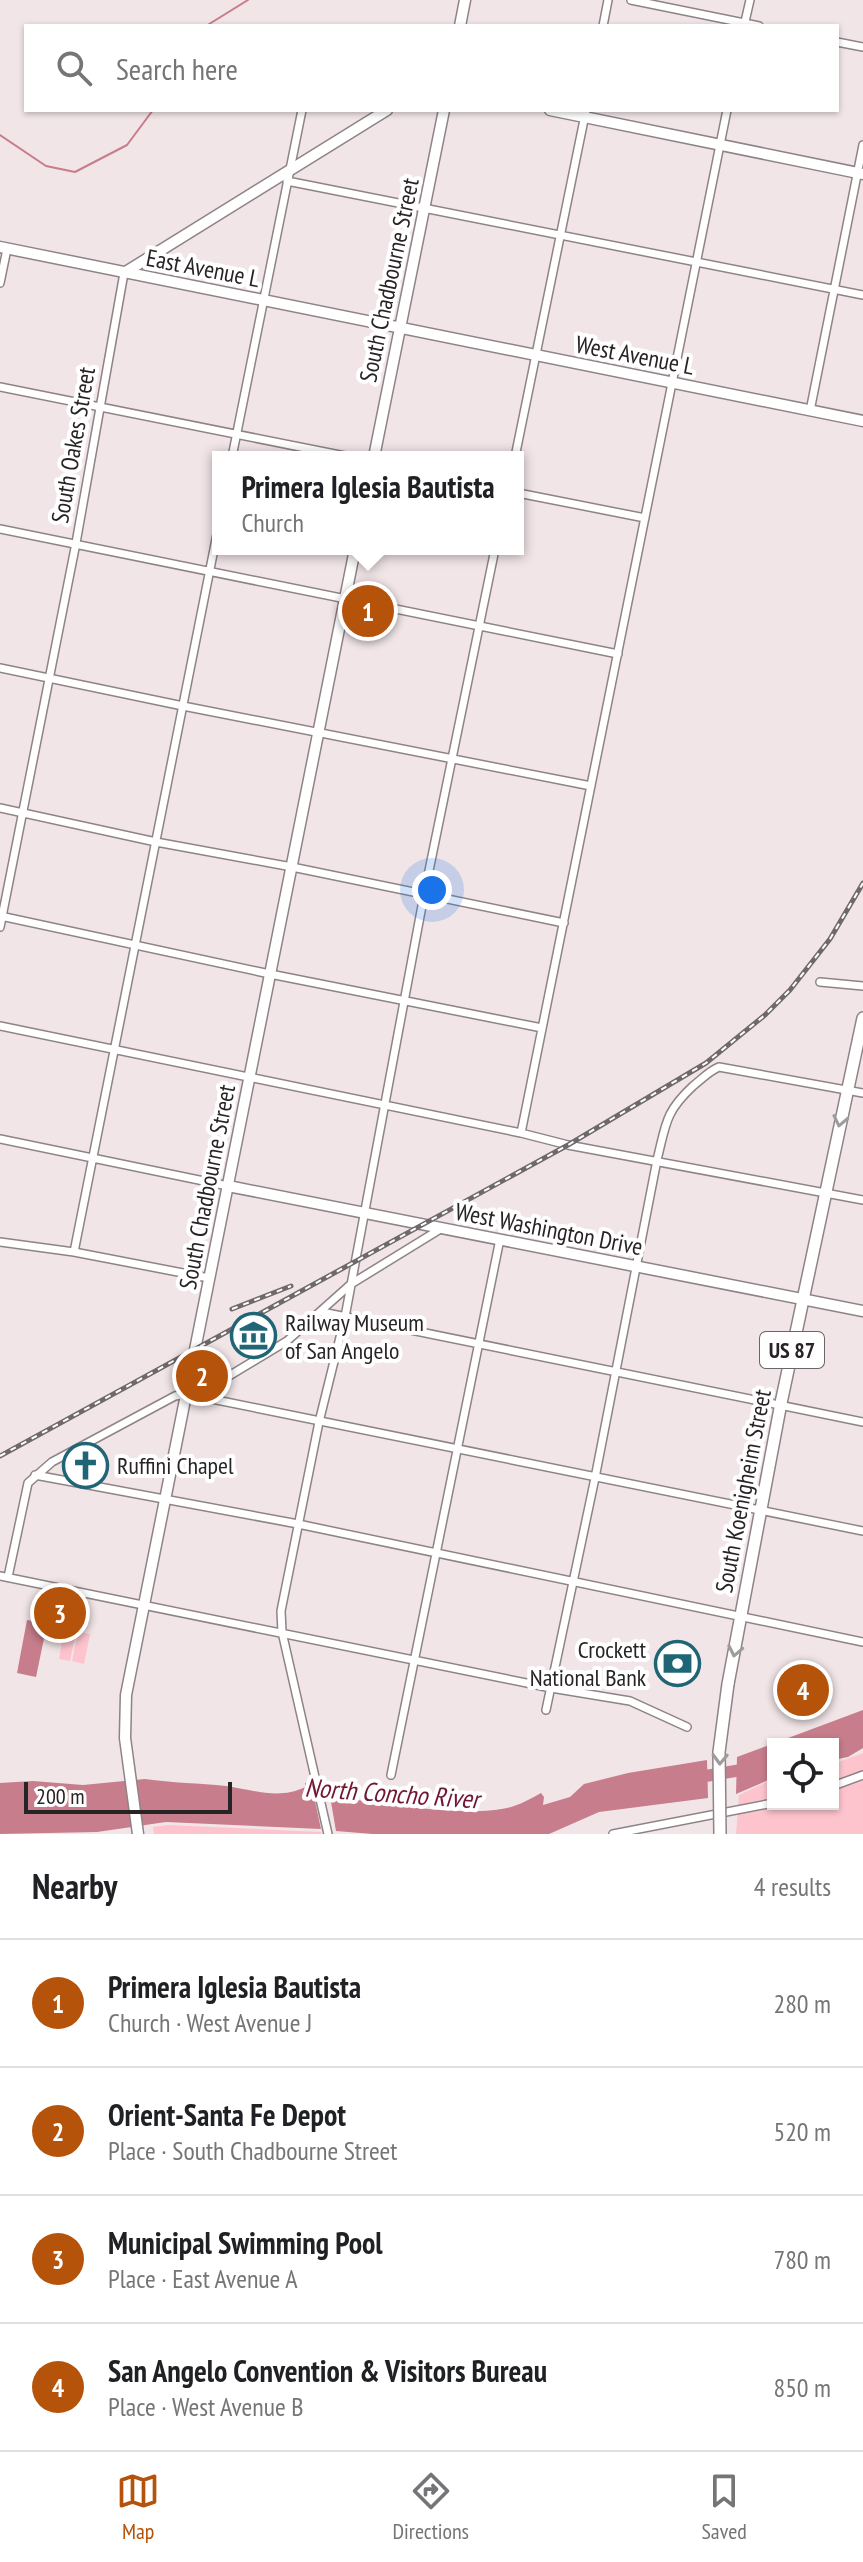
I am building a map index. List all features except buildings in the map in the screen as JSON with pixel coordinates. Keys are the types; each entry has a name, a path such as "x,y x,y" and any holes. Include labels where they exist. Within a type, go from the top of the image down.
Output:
{"main road":[{"path":"460,24 465,0"},
{"path":"124,273 384,112"},
{"name":"South Chadbourne Street","path":"375,451 444,112"},
{"path":"585,114 860,173"},
{"name":"East Avenue L","path":"4,248 399,329"},
{"name":"West Avenue L","path":"399,329 863,421"},
{"name":"South Chadbourne Street","path":"138,1834 125,1738 126,1695 354,555"},
{"name":"South Koenigheim Street","path":"720,1834 719,1752 728,1684 781,1403 863,1018"},
{"name":"West Washington Drive","path":"228,1186 863,1311"}],"street":[{"path":"603,24 608,0"},
{"path":"631,0 739,24"},
{"path":"744,24 750,0"},
{"path":"839,42 863,47"},
{"path":"233,451 302,112"},
{"path":"521,1133 727,112"},
{"path":"516,451 585,114"},
{"path":"810,411 860,173 863,145"},
{"path":"287,181 863,295"},
{"path":"0,283 4,248"},
{"name":"South Oakes Street","path":"0,927 76,543 124,273"},
{"path":"0,387 319,451"},
{"path":"524,494 645,518"},
{"path":"0,529 618,654"},
{"path":"74,1252 213,555"},
{"path":"328,1833 282,1632 281,1611 319,1422 345,1317 424,895 494,555"},
{"path":"0,668 591,786"},
{"path":"0,808 564,923"},
{"path":"1,916 542,1028"},
{"path":"820,982 863,986"},
{"path":"0,1026 568,1145 863,1200"},
{"path":"546,1710 669,1112 675,1103 719,1067 863,1093"},
{"path":"0,1139 228,1186"},
{"path":"203,1396 209,1388 287,1341 351,1284 442,1228"},
{"path":"391,1775 500,1239"},
{"path":"0,1242 74,1252 209,1278"},
{"path":"322,1312 863,1422"},
{"path":"687,1727 630,1701 413,1661 4,1577 28,1483 52,1462 175,1396 187,1394 863,1531"},
{"path":"35,1475 298,1524 863,1642"},
{"path":"839,1784 863,1775"},
{"path":"613,1834 767,1804"}],"shaded area":[{"path":"27,1620 47,1624 36,1677 17,1673"},
{"path":"64,1630 76,1632 70,1661 59,1659"},
{"path":"78,1632 90,1634 84,1664 72,1661"},
{"path":"863,1710 863,1748 848,1757 839,1759 839,1738 788,1738"},
{"path":"767,1746 767,1781 736,1794 737,1757"},
{"path":"863,1753 863,1834 736,1834 739,1795 767,1782 767,1810 839,1810 839,1762"},
{"name":"North Concho River","path":"707,1760 708,1798 599,1812 549,1834 373,1834 336,1831 330,1796 449,1811 496,1810 517,1805 541,1793 543,1805 570,1797 584,1784"},
{"path":"145,1779 276,1793 295,1791 311,1782 321,1829 166,1822 97,1832 0,1834 0,1783 33,1781 83,1785"},
{"path":"168,1825 321,1834 154,1834 153,1827"}],"waterway":[{"path":"209,24 248,0"},
{"path":"0,135 46,166 75,172 127,145 152,112"},
{"name":"North Concho River","path":"694,1778 767,1763"}],"railway":[{"path":"0,1456 568,1145 706,1063 765,1015 790,990 830,939 863,883"},
{"path":"232,1309 291,1286"}],"place":[{"name":"Primera Iglesia Bautista","path":"368,611"},
{"name":"Railway Museum of San Angelo","path":"254,1336"},
{"name":"Orient-Santa Fe Depot","path":"202,1376"},
{"name":"Ruffini Chapel","path":"86,1465"},
{"name":"Municipal Swimming Pool","path":"60,1613"},
{"name":"Crockett National Bank","path":"677,1663"},
{"name":"San Angelo Convention & Visitors Bureau","path":"803,1690"}]}
